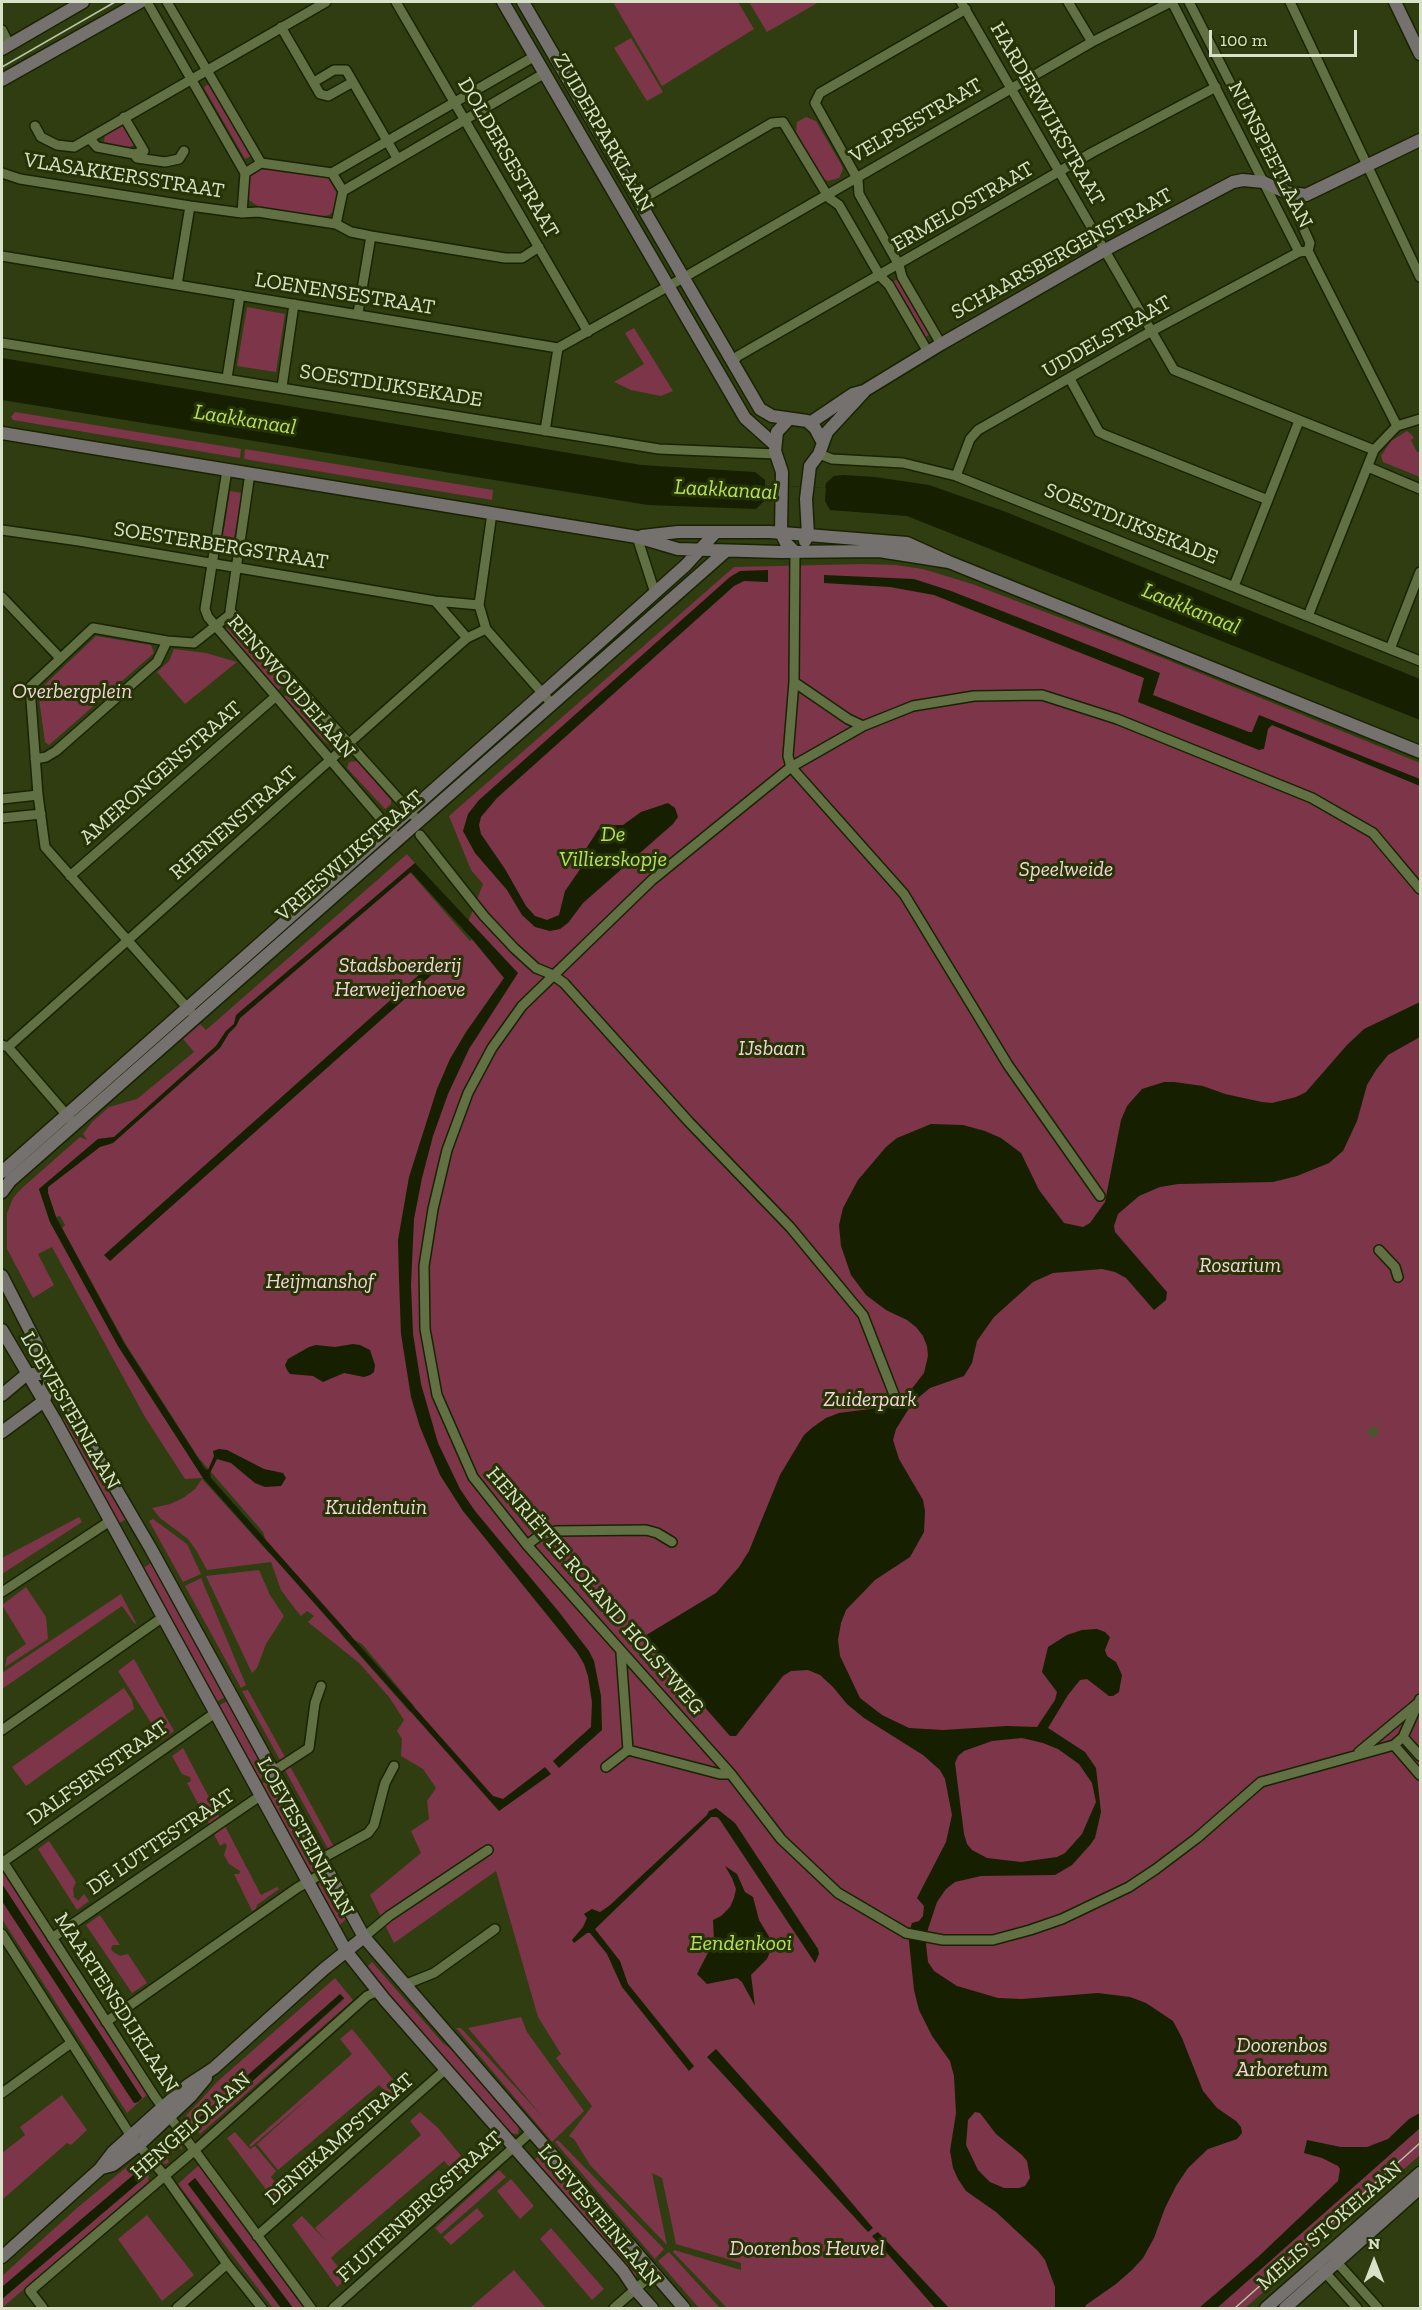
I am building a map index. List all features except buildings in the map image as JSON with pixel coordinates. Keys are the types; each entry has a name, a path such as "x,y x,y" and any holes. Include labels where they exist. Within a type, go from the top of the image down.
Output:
{"main road":[{"path":"5,47 83,2"},
{"path":"2,80 140,2"},
{"name":"ZUIDERPARKLAAN","path":"503,2 745,418 776,453"},
{"name":"ZUIDERPARKLAAN","path":"523,2 642,198 735,359 760,409 772,416 800,418 810,423"},
{"path":"1395,2 1420,54"},
{"path":"1285,192 1306,195 1420,140"},
{"name":"SCHAARSBERGENSTRAAT","path":"810,423 854,394 864,391 1105,250 1233,182 1243,180 1263,182 1285,192"},
{"name":"SCHAARSBERGENSTRAAT","path":"818,453 827,432 864,391"},
{"path":"789,419 777,432 776,453 782,472 780,533 795,552"},
{"path":"795,552 804,544 808,535 808,472 818,453 818,433 810,423"},
{"path":"2,433 638,537 670,548 701,551 879,551 949,562"},
{"path":"638,537 678,532 780,533 907,543 1420,752"},
{"name":"VREESWIJKSTRAAT","path":"2,1172 655,593 701,551 716,532"},
{"name":"VREESWIJKSTRAAT","path":"2,1192 10,1181 726,551"},
{"name":"LOEVESTEINLAAN","path":"3,1282 74,1417 152,1549 364,1937 684,2308"},
{"name":"LOEVESTEINLAAN","path":"2,1330 44,1401 346,1951 378,1991 623,2271 652,2308"},
{"path":"2,1395 27,1374 52,1374 44,1401 2,1432"},
{"name":"HENGELOLAAN","path":"2,2257 100,2169 113,2152 135,2140 166,2111 188,2085 214,2068 364,1937"},
{"name":"MELIS STOKELAAN","path":"1285,2308 1321,2268 1420,2173"},
{"name":"MELIS STOKELAAN","path":"1333,2257 1420,2188"},
{"name":"MELIS STOKELAAN","path":"1266,2308 1321,2268"}],"street":[{"path":"147,2 245,172 242,213"},
{"path":"167,2 261,164"},
{"path":"35,126 41,137 57,145 74,147 326,2"},
{"name":"DOLDERSESTRAAT","path":"396,2 588,332"},
{"path":"1068,2 1092,42"},
{"name":"VELPSESTRAAT","path":"687,276 1012,87 1092,42 1171,2"},
{"name":"NUNSPEETLAAN","path":"1171,2 1263,182 1396,426"},
{"name":"NUNSPEETLAAN","path":"1189,2 1310,243 1303,252"},
{"path":"1290,2 1420,277"},
{"path":"941,344 902,278 899,265 859,194 856,177 815,106 820,93 963,5"},
{"name":"HARDERWIJKSTRAAT","path":"963,5 1174,370 1374,450"},
{"path":"281,27 320,94 328,96 352,82"},
{"path":"2,30 5,47"},
{"path":"245,172 261,164 332,173 535,56"},
{"path":"314,82 339,69 346,70 398,158"},
{"path":"539,247 522,258 505,258 351,232 336,224 344,191 545,73"},
{"name":"ERMELOSTRAAT","path":"735,359 1093,152 1216,87"},
{"path":"89,138 96,147 134,154 144,151 124,117"},
{"path":"642,198 772,123 780,121 785,124 826,194 839,205 928,352"},
{"path":"134,154 137,158 165,162 179,159 184,151"},
{"name":"VLASAKKERSSTRAAT","path":"2,173 20,179 190,206 242,213 258,212 336,224"},
{"path":"332,173 344,191"},
{"path":"177,285 190,206"},
{"path":"358,313 371,236"},
{"name":"UDDELSTRAAT","path":"956,476 970,439 978,430 1150,332 1303,252"},
{"name":"LOENENSESTRAAT","path":"2,256 358,313 558,348"},
{"path":"545,431 558,348 687,276"},
{"path":"227,378 240,295"},
{"path":"282,387 294,304"},
{"name":"SOESTDIJKSEKADE","path":"2,343 659,449 776,453"},
{"path":"1070,379 1099,432 1268,500"},
{"path":"1234,586 1299,421"},
{"path":"1308,616 1374,450 1396,426 1419,423"},
{"name":"SOESTDIJKSEKADE","path":"818,453 832,459 903,464 956,476 1420,661"},
{"path":"1368,467 1420,489"},
{"name":"RENSWOUDELAAN","path":"228,470 205,609 215,627 399,840"},
{"name":"RENSWOUDELAAN","path":"250,473 230,604 232,613 419,822"},
{"path":"492,513 478,605 486,628 552,704"},
{"name":"SOESTERBERGSTRAAT","path":"2,530 435,601 478,605"},
{"path":"638,537 655,593"},
{"path":"795,552 794,682 788,756 791,767 904,894 1008,1065 1100,1196"},
{"path":"1390,649 1420,572"},
{"path":"2,597 60,658"},
{"path":"435,601 467,638"},
{"path":"196,1018 45,847 38,795 30,687 93,628 167,641 194,643 232,613"},
{"name":"RHENENSTRAAT","path":"5,1046 332,761 467,638 486,628"},
{"path":"35,759 46,757 56,751 158,662 167,641"},
{"path":"794,682 862,726"},
{"name":"HENRIËTTE ROLAND HOLSTWEG","path":"1355,1755 1261,1782 1197,1838 1156,1869 1128,1887 1062,1919 993,1940 932,1939 906,1933 838,1893 781,1839 731,1774 527,1545 473,1477 437,1395 425,1329 424,1266 447,1150 468,1093 492,1048 522,1006 652,880 791,767 862,726 914,706 974,696 1042,695 1079,706 1191,748 1312,798 1373,833 1420,889"},
{"name":"AMERONGENSTRAAT","path":"70,876 275,697"},
{"path":"2,799 38,795"},
{"path":"2,818 41,814"},
{"path":"420,835 484,916 514,948 536,968 553,975 564,983 689,1122 790,1227 862,1315 896,1397"},
{"path":"5,1046 75,1125"},
{"path":"1379,1250 1395,1268 1398,1277"},
{"path":"2,1592 110,1521"},
{"path":"527,1545 539,1536 556,1531 646,1530 657,1533 672,1542"},
{"path":"2,1730 163,1617"},
{"path":"621,1653 628,1750"},
{"name":"LOEVESTEINLAAN","path":"272,1772 309,1748 315,1703 321,1686"},
{"path":"1355,1755 1389,1746 1403,1737 1420,1700"},
{"path":"1355,1755 1420,1700"},
{"name":"DALFSENSTRAAT","path":"2,1861 214,1713"},
{"path":"1403,1737 1420,1756"},
{"path":"1389,1746 1420,1775"},
{"path":"606,1767 628,1750"},
{"path":"628,1750 720,1774 731,1774"},
{"name":"LOEVESTEINLAAN","path":"321,1859 368,1833 374,1825 385,1783 394,1766"},
{"name":"DE LUTTESTRAAT","path":"52,1938 260,1796"},
{"path":"364,1937 389,1916 488,1850"},
{"name":"MAARTENSDIJKLAAN","path":"2,1861 166,2111 311,2308"},
{"path":"106,2022 307,1882 327,1871"},
{"path":"404,1985 434,1973 495,1929"},
{"path":"2,1934 135,2140 164,2175 227,2264 262,2308"},
{"name":"HENGELOLAAN","path":"44,2308 30,2291 195,2150 367,1996 378,1991"},
{"path":"2,2093 71,2043"},
{"name":"DENEKAMPSTRAAT","path":"257,2236 446,2069"},
{"name":"FLUITENBERGSTRAAT","path":"333,2308 531,2132"},
{"path":"1333,2257 1378,2308"},
{"path":"177,2308 227,2264"},
{"path":"1321,2268 1357,2308"},
{"path":"614,2308 654,2274"}],"green space":[{"path":"613,2 738,2 754,29 662,86"},
{"path":"749,2 819,2 767,32"},
{"path":"631,38 663,92 647,101 614,48"},
{"path":"210,85 251,156 245,159 204,88"},
{"path":"806,117 816,121 841,164 843,169 839,178 828,181 824,179 796,132 797,122"},
{"path":"122,124 134,141 134,145 120,148 120,145 118,147 106,145 105,134"},
{"path":"268,167 328,176 341,191 335,210 329,215 318,217 261,208 250,201 247,194 251,174 258,169"},
{"path":"899,278 931,334 924,338 891,283"},
{"path":"247,307 285,314 276,372 237,366"},
{"path":"634,328 673,391 661,396 631,390 614,382 644,364 625,333"},
{"path":"15,412 241,449 240,458 13,420 11,417"},
{"path":"1407,431 1414,438 1411,440 1417,452 1420,452 1420,477 1383,462 1381,456 1391,441"},
{"path":"245,449 493,490 492,500 244,459"},
{"path":"230,491 242,493 232,549 229,553 224,552 221,547"},
{"name":"Zuiderpark","path":"863,564 923,569 972,584 1121,641 1420,763 1420,2122 1209,2308 727,2308 673,2252 674,2250 741,2270 741,2263 676,2244 662,2178 652,2173 667,2245 590,2165 574,2139 569,2136 592,2106 556,2058 561,2054 538,2017 496,1871 394,1943 370,1895 421,1853 411,1831 429,1819 427,1801 436,1788 423,1769 401,1756 402,1739 397,1731 404,1720 389,1697 359,1663 308,1622 314,1616 307,1611 301,1616 281,1590 271,1562 207,1570 188,1539 160,1518 152,1508 183,1498 195,1489 202,1479 270,1554 263,1532 198,1457 125,1343 62,1228 65,1225 60,1216 56,1217 48,1193 48,1187 100,1146 109,1144 221,1046 240,1018 410,872 470,941 472,939 491,960 467,925 483,884 471,870 449,816 734,567","holes":["340,1633 362,1644 414,1706 410,1712"]},
{"path":"232,623 286,682 278,690 227,633 226,628"},
{"name":"Overbergplein","path":"96,636 151,645 154,653 49,745 45,742 38,691"},
{"path":"174,649 206,653 237,662 185,704 157,672 169,661"},
{"path":"293,689 334,735 333,741 328,744 324,741 284,697"},
{"path":"357,761 391,800 391,804 385,809 347,768 349,762"},
{"path":"407,854 415,863 237,1015 234,1024 216,1046 114,1137 98,1139 39,1189 50,1222 118,1346 203,1478 185,1479 145,1417 52,1247 38,1254 54,1285 33,1298 7,1249 7,1213 13,1198 22,1188 80,1137 87,1140 83,1134 92,1122 109,1107 137,1099 194,1052 183,1039 200,1024 206,1030"},
{"path":"67,1417 127,1519 117,1524 61,1420"},
{"path":"79,1517 82,1522 2,1574 2,1558"},
{"path":"153,1519 187,1544 201,1574 183,1582 149,1521"},
{"path":"151,1563 156,1565 227,1696 214,1703 143,1572 143,1568"},
{"path":"259,1570 270,1595 284,1616 266,1644 257,1668 252,1673 206,1576"},
{"path":"201,1578 246,1685 241,1688 185,1586"},
{"path":"26,1587 46,1617 48,1639 5,1667 7,1657 26,1644 2,1605"},
{"path":"121,1594 135,1624 122,1606 2,1689 2,1673"},
{"path":"134,1659 174,1731 162,1740 118,1671"},
{"path":"124,1688 132,1700 134,1709 26,1786 12,1767"},
{"path":"248,1690 285,1757 280,1760 242,1691"},
{"path":"229,1700 270,1774 257,1781 216,1707"},
{"path":"183,1748 221,1820 210,1826 187,1783 191,1781 190,1777 182,1774 172,1756"},
{"path":"290,1766 334,1847 328,1849 285,1770"},
{"path":"272,1778 317,1860 315,1873 307,1870 259,1785"},
{"path":"225,1826 261,1895 277,1887 279,1889 252,1911 234,1874 239,1874 240,1871 229,1864 224,1855 227,1845 224,1843 220,1846 214,1834"},
{"path":"49,1841 76,1882 73,1889 74,1897 78,1901 84,1894 89,1901 77,1910 38,1849"},
{"path":"2,1868 148,2094 127,2113 2,1919 2,1901 134,2103 138,2102 142,2098 2,1884"},
{"path":"320,1881 330,1885 348,1917 337,1928 317,1889"},
{"path":"100,1915 120,1945 113,1945 112,1951 120,1956 128,1954 147,1983 132,1993 86,1925"},
{"path":"372,1962 443,2043 460,2056 519,2124 518,2134 509,2133 366,1968"},
{"path":"335,1978 353,2000 200,2134 185,2117 218,2081","holes":["340,1994 344,1999 205,2124 201,2121 200,2118"]},
{"path":"521,2017 527,2032 584,2111 552,2142 456,2028 461,2028 542,2116 468,2028"},
{"path":"352,2029 400,2088 390,2096 379,2085 278,2170 257,2144 313,2094 251,2147 249,2145 352,2054 340,2039"},
{"path":"62,2095 87,2130 71,2145 67,2143 2,2200 2,2153 25,2135 20,2127"},
{"path":"420,2112 438,2128 471,2168 460,2178 444,2161 336,2253 331,2258 348,2278 337,2287 292,2225 302,2216 327,2242 315,2228 421,2135 410,2121"},
{"path":"1420,2128 1420,2155 1245,2308 1217,2308"},
{"path":"235,2132 250,2149 255,2146 276,2171 271,2177 283,2192 274,2200 227,2138"},
{"path":"174,2133 182,2143 182,2150 179,2147 167,2158 169,2162 160,2163 152,2153"},
{"path":"558,2140 664,2249 655,2259 555,2142"},
{"path":"543,2152 639,2262 641,2275 632,2276 532,2162"},
{"path":"139,2161 149,2174 148,2182 2,2308 2,2299 144,2178 143,2173 138,2171 2,2287 2,2276 77,2208 129,2165"},
{"path":"199,2165 304,2308 293,2308 195,2178 188,2184 281,2308 273,2308 178,2184"},
{"path":"499,2170 506,2177 441,2234 435,2228"},
{"path":"511,2179 534,2206 520,2219 497,2191"},
{"path":"477,2208 484,2216 451,2245 443,2237"},
{"path":"147,2215 194,2275 162,2301 118,2239"},
{"path":"551,2228 604,2289 592,2300 540,2239"},
{"path":"669,2252 720,2308 699,2308 658,2261"},
{"path":"514,2270 546,2308 471,2307"}],"water":[{"name":"Laakkanaal","path":"2,358 641,465 755,472 765,480 765,485 825,488 826,483 834,476 844,475 929,485 1006,512 1420,679 1420,720 907,516 830,510 824,499 765,497 756,509 648,505 2,400"},
{"name":"De Villierskopje","path":"768,570 768,582 744,581 734,586 497,798 481,817 479,825 481,834 505,869 526,906 535,916 547,920 559,915 565,891 581,868 584,852 598,830 605,825 623,825 641,812 668,803 675,808 678,817 673,824 583,903 568,923 560,929 550,931 535,927 522,915 507,890 475,853 463,831 468,814 479,800 730,577 740,571"},
{"path":"824,575 914,579 951,591 1160,673 1153,695 1249,732 1252,732 1259,715 1420,779 1420,786 1272,725 1268,729 1264,749 1259,750 1138,702 1144,678 934,595 890,587 824,583"},
{"path":"415,863 518,973 469,1049 448,1094 433,1136 422,1178 414,1219 411,1285 413,1334 421,1384 438,1443 460,1489 475,1511 559,1612 594,1661 601,1696 602,1730 592,1739 559,1768 553,1761 591,1727 592,1702 584,1664 577,1652 463,1511 440,1475 420,1427 411,1397 401,1334 398,1240 409,1177 437,1089 450,1059 504,978 411,872 240,1018 220,1048 113,1143 100,1147 48,1187 48,1193 56,1217 124,1343 205,1469 208,1470 214,1456 213,1451 219,1449 227,1450 264,1469 283,1473 286,1478 281,1486 265,1487 255,1483 231,1463 217,1459 210,1473 211,1478 493,1796 503,1799 545,1767 551,1774 499,1811 203,1478 118,1346 50,1222 39,1189 98,1139 114,1137 216,1046 234,1024 236,1015"},
{"path":"430,965 436,971 110,1261 104,1255"},
{"path":"1420,1002 1420,1037 1388,1055 1376,1070 1367,1085 1357,1121 1343,1151 1329,1163 1297,1176 1273,1182 1178,1184 1160,1187 1139,1196 1118,1214 1114,1226 1115,1232 1167,1292 1166,1300 1154,1310 1126,1278 1115,1272 1102,1269 1053,1273 1033,1282 994,1317 977,1341 972,1363 964,1376 930,1388 913,1402 896,1429 893,1440 899,1459 923,1500 924,1532 910,1557 875,1580 846,1610 841,1623 838,1640 840,1656 860,1698 882,1715 909,1728 943,1730 1007,1726 1037,1727 1055,1700 1057,1692 1042,1672 1048,1647 1067,1635 1082,1630 1097,1629 1110,1637 1105,1650 1107,1656 1116,1662 1122,1675 1119,1692 1113,1696 1109,1696 1087,1679 1080,1680 1048,1728 1085,1752 1096,1768 1101,1812 1095,1838 1072,1865 1055,1875 981,1876 955,1882 946,1889 937,1902 928,1929 926,1944 928,1962 934,1971 957,1986 998,1998 1022,1999 1098,1993 1130,1997 1146,2003 1173,2021 1203,2091 1217,2108 1236,2121 1242,2133 1237,2139 1208,2149 1188,2168 1165,2208 1154,2238 1143,2258 1132,2270 1085,2308 1055,2308 1055,2287 1045,2260 996,2212 966,2191 953,2168 950,2151 956,2113 954,2076 950,2061 932,2036 919,2010 914,1990 910,1929 912,1923 919,1921 923,1916 924,1906 917,1898 946,1842 952,1815 945,1779 940,1770 923,1755 864,1718 847,1704 820,1675 808,1670 791,1671 783,1676 736,1736 730,1736 643,1637 716,1593 739,1567 749,1551 780,1475 804,1435 826,1418 839,1413 878,1408 892,1403 910,1391 924,1373 928,1356 923,1336 907,1320 886,1310 866,1295 851,1275 841,1246 839,1225 843,1208 858,1180 886,1147 897,1138 931,1124 963,1125 985,1131 1001,1138 1021,1153 1039,1190 1064,1223 1083,1227 1090,1223 1105,1202 1121,1120 1127,1106 1142,1089 1164,1082 1174,1082 1203,1086 1225,1094 1262,1102 1272,1103 1296,1097 1306,1092 1364,1029","holes":["1022,1738 1058,1749 1079,1764 1092,1783 1096,1802 1082,1834 1065,1853 1057,1857 1021,1862 987,1858 972,1850 967,1844 955,1763 964,1751 992,1741","975,2112 980,2113 996,2134 1027,2161 1030,2178 1025,2186 1004,2188 990,2182 978,2170 966,2145 968,2120"]},
{"path":"353,1344 370,1350 375,1365 374,1372 370,1375 364,1377 344,1373 323,1382 313,1376 290,1374 285,1365 288,1359 309,1347"},
{"path":"716,1808 735,1823 818,1949 819,1954 815,1963 720,1820 717,1817 711,1817 595,1929 620,1961 628,1984 694,2066 689,2071 622,1987 607,1954 590,1933 574,1943 572,1940 583,1927 587,1918 584,1914 592,1909 600,1912 609,1906 709,1811"},
{"name":"Eendenkooi","path":"725,1866 737,1874 745,1892 753,1897 759,1920 771,1940 771,1949 767,1959 751,1975 755,2006 742,1982 737,1978 707,1984 697,1974 714,1941 713,1920 730,1907 734,1898 736,1889"},
{"path":"2,1884 142,2098 138,2102 134,2103 2,1901"},
{"path":"340,1994 344,1998 205,2124 201,2121 199,2118"},
{"path":"716,2049 873,2228 868,2232 707,2057"},
{"path":"1420,2113 1420,2128 1217,2308 1199,2308 1258,2257 1338,2181 1340,2169 1338,2166 1304,2153 1307,2140 1341,2147 1367,2147 1388,2139 1409,2119"},
{"path":"138,2171 143,2173 144,2178 2,2299 2,2287"},
{"path":"195,2178 293,2308 281,2308 188,2184"},
{"path":"878,2232 949,2308 935,2308 872,2236"}],"pier":[{"path":"765,485 826,488 825,500 764,497"}],"tunnel":[{"path":"1370,1435 1380,1425"}],"tram line":[{"path":"2,67 115,2"},
{"path":"1235,2308 1420,2143"}],"park label":[{"name":"Speelweide","path":"1066,870"},
{"name":"Stadsboerderij Herweijerhoeve","path":"400,978"},
{"name":"IJsbaan","path":"772,1049"},
{"name":"Rosarium","path":"1240,1266"},
{"name":"Heijmanshof","path":"320,1282"},
{"name":"Kruidentuin","path":"376,1508"},
{"name":"Doorenbos Arboretum","path":"1282,2058"},
{"name":"Doorenbos Heuvel","path":"807,2249"}]}
